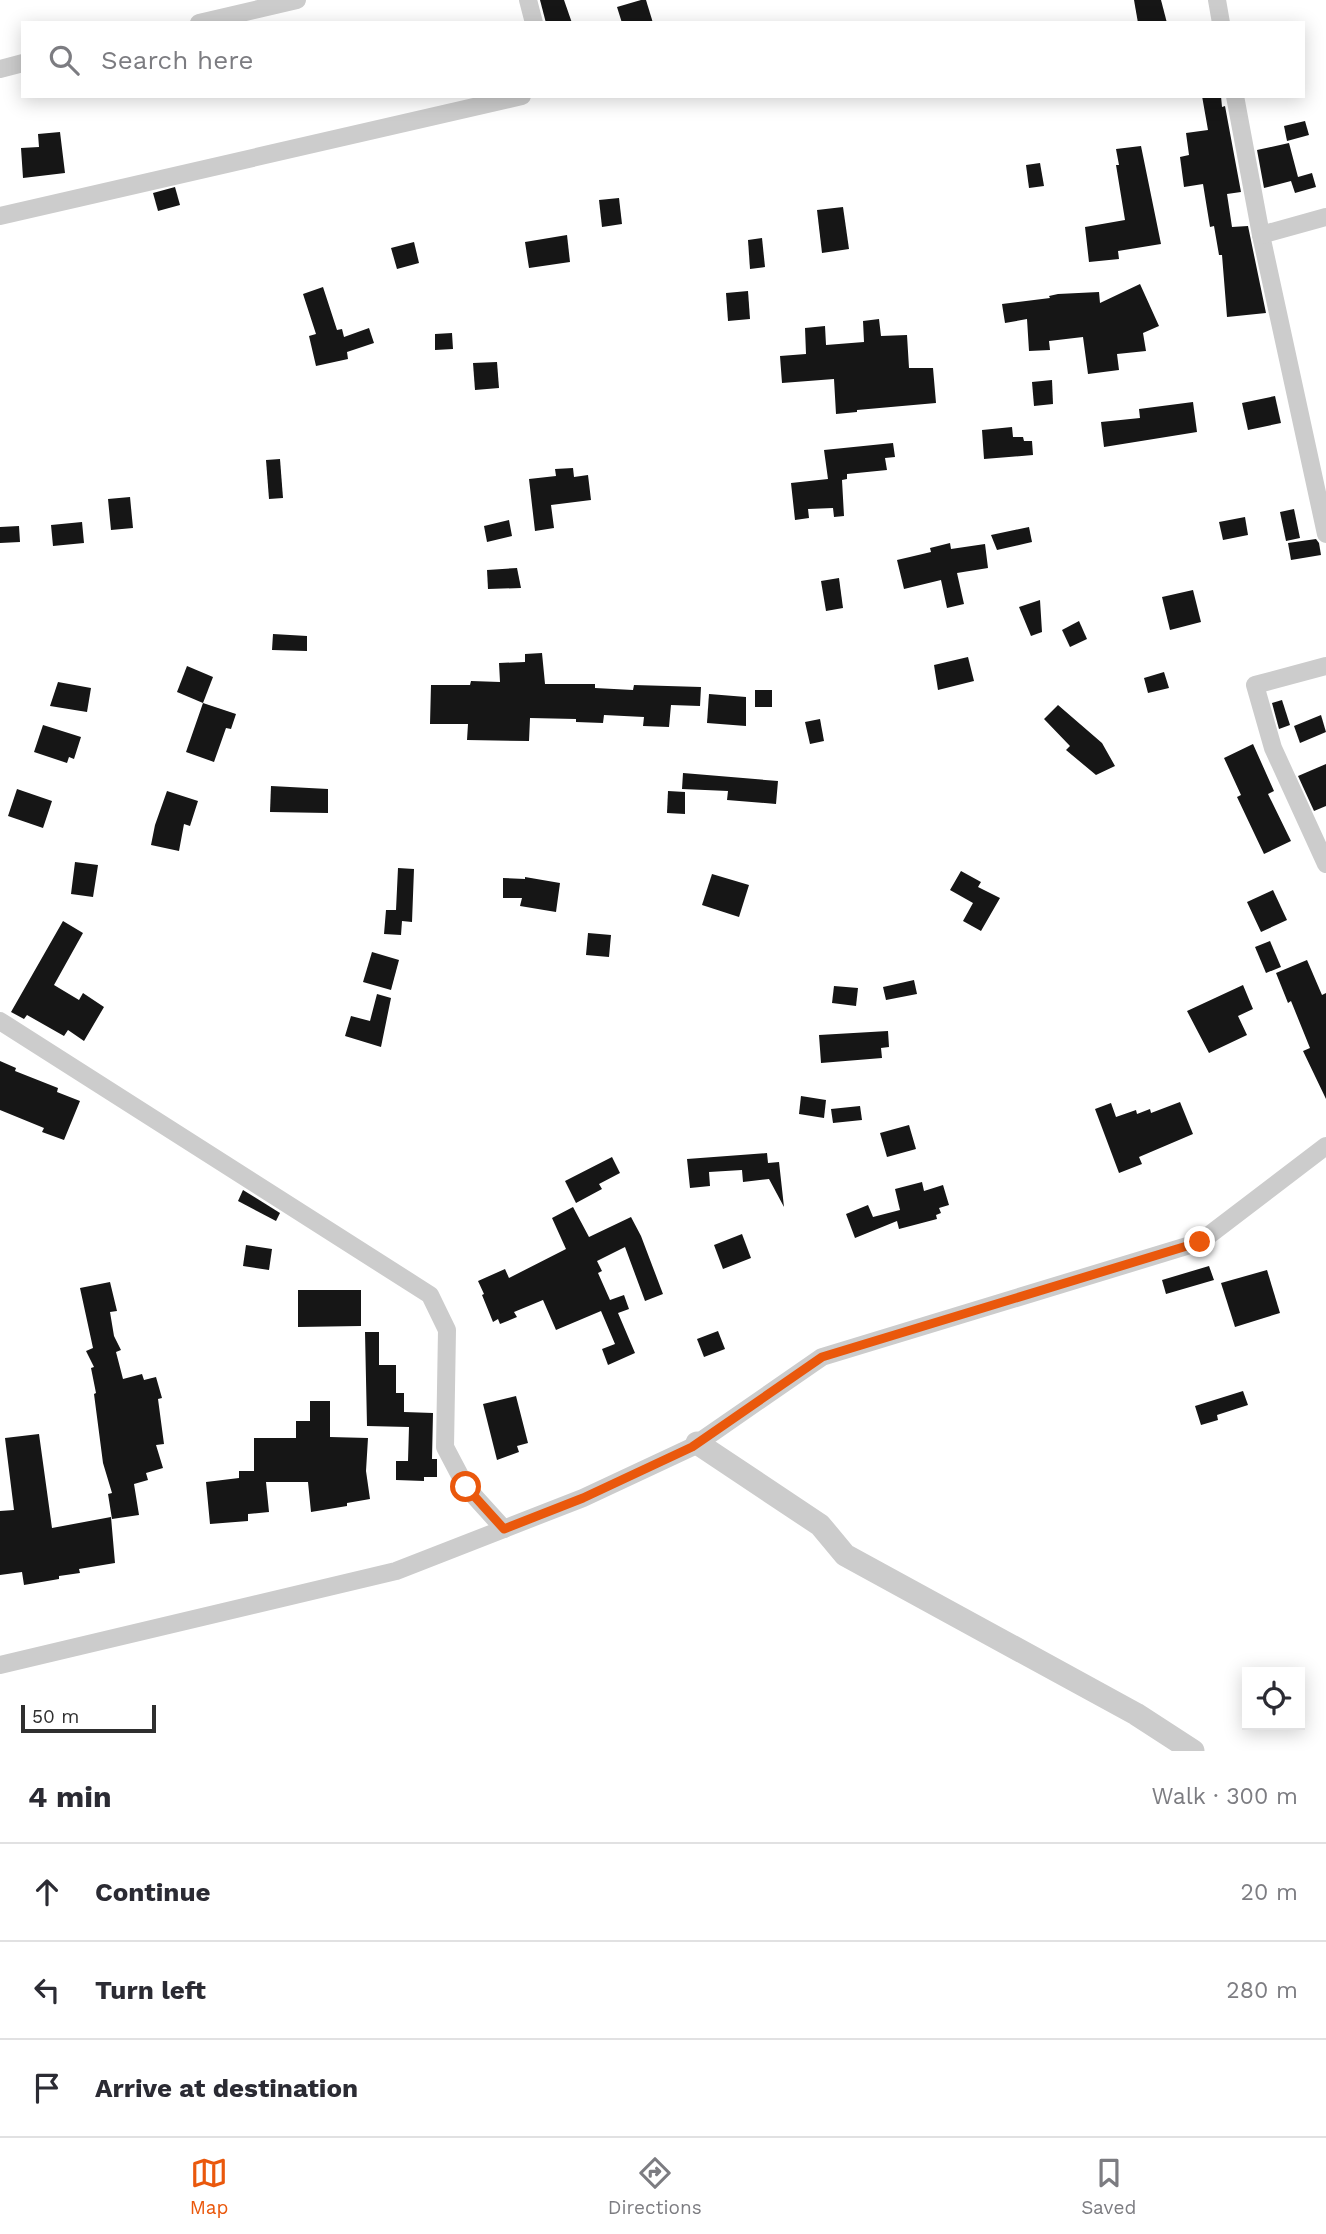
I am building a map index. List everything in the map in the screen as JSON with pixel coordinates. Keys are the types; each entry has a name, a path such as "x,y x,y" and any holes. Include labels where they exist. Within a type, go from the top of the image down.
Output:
{"street":[{"path":"208,21 297,0"},
{"path":"527,0 533,21"},
{"path":"1217,0 1221,21"},
{"path":"0,69 21,64"},
{"path":"0,216 513,98"},
{"path":"1235,98 1261,234 1326,534"},
{"path":"1261,234 1326,216"},
{"path":"1326,666 1255,685 1273,748 1326,864"},
{"path":"0,1021 430,1295 447,1330 445,1447 466,1487 504,1529"},
{"path":"0,1665 396,1571 504,1529 583,1498 697,1443 822,1357 1200,1242 1326,1146"},
{"path":"697,1443 820,1525 845,1555 1136,1714 1193,1751"}],"building":[{"path":"540,0 564,0 571,21 545,21"},
{"path":"646,0 652,21 621,21 617,7"},
{"path":"1134,0 1161,0 1166,21 1138,21"},
{"path":"1202,98 1221,98 1241,192 1227,194 1232,227 1248,226 1266,313 1227,317 1222,255 1219,255 1214,226 1210,227 1203,184 1184,187 1180,157 1189,155 1186,133 1208,130"},
{"path":"1305,121 1309,135 1287,141 1284,126"},
{"path":"60,132 65,173 23,178 21,148 39,147 38,134"},
{"path":"1289,143 1298,177 1312,173 1316,187 1295,193 1291,181 1264,188 1257,150"},
{"path":"1141,146 1161,244 1118,251 1119,259 1089,262 1085,227 1125,220 1116,149"},
{"path":"1040,163 1044,186 1029,188 1026,165"},
{"path":"175,187 180,205 158,211 153,193"},
{"path":"619,198 622,224 602,227 599,200"},
{"path":"843,207 849,249 822,253 817,210"},
{"path":"567,235 570,262 529,268 525,242"},
{"path":"762,238 765,267 750,269 748,240"},
{"path":"414,242 419,263 397,269 391,248"},
{"path":"1140,284 1159,326 1143,333 1146,351 1117,354 1119,370 1088,374 1083,337 1049,341 1050,350 1029,351 1027,319 1005,323 1002,304 1050,298 1049,296 1058,294 1099,292 1100,303"},
{"path":"323,287 337,330 342,329 344,337 369,328 374,343 347,352 348,359 316,366 309,336 316,334 303,294"},
{"path":"748,291 750,319 728,321 726,293"},
{"path":"879,319 881,336 907,335 909,368 933,368 936,403 836,414 834,379 782,383 780,356 806,354 805,328 825,326 826,345 864,342 863,321"},
{"path":"452,333 453,349 435,350 435,334"},
{"path":"497,362 499,388 475,390 473,363"},
{"path":"1052,380 1053,404 1034,406 1032,382"},
{"path":"1275,396 1281,423 1248,430 1242,403"},
{"path":"1193,402 1197,432 1104,447 1101,422 1140,418 1139,409"},
{"path":"1012,427 1013,437 1032,441 1033,455 984,459 982,430"},
{"path":"893,443 895,457 885,458 887,470 847,474 847,479 842,480 844,516 834,517 833,508 808,509 809,518 795,520 791,483 828,479 824,450"},
{"path":"280,459 283,498 269,499 266,460"},
{"path":"573,468 574,477 588,475 591,500 551,505 554,528 535,531 529,479 556,476 555,469"},
{"path":"130,497 133,528 111,530 108,499"},
{"path":"1294,509 1300,538 1286,541 1280,512"},
{"path":"1245,517 1248,535 1223,540 1219,522"},
{"path":"509,520 512,536 487,542 484,526"},
{"path":"82,522 84,543 53,546 51,525"},
{"path":"19,526 20,542 0,543 0,527"},
{"path":"1029,527 1032,542 997,550 991,535"},
{"path":"1316,539 1321,555 1291,560 1288,543"},
{"path":"950,543 951,549 985,544 988,568 957,573 964,604 947,608 941,580 904,589 897,560 931,552 930,548"},
{"path":"517,568 521,588 488,589 487,570"},
{"path":"839,578 843,608 826,611 821,581"},
{"path":"1193,590 1201,622 1170,630 1162,597"},
{"path":"1040,600 1042,632 1031,636 1019,607"},
{"path":"1079,621 1087,639 1070,647 1062,630"},
{"path":"273,634 307,636 307,651 272,650"},
{"path":"542,653 545,684 595,684 595,688 633,690 634,685 701,687 700,706 671,705 669,727 643,726 644,717 604,715 603,723 576,722 576,719 530,718 529,741 467,740 468,724 430,724 431,685 470,685 471,681 500,682 499,663 525,662 525,654"},
{"path":"968,657 974,681 938,690 934,665"},
{"path":"187,666 213,677 203,703 177,692"},
{"path":"1164,672 1169,688 1148,693 1144,678"},
{"path":"58,682 91,688 87,712 50,706"},
{"path":"755,690 772,690 772,707 755,707"},
{"path":"709,694 746,697 746,726 707,723"},
{"path":"1282,700 1290,725 1279,729 1272,703"},
{"path":"203,703 236,714 231,729 226,728 214,762 186,752"},
{"path":"1058,705 1102,743 1115,766 1096,775 1066,750 1070,746 1044,719"},
{"path":"1321,715 1326,732 1300,743 1294,726"},
{"path":"820,719 824,741 810,744 805,722"},
{"path":"43,725 81,737 74,759 69,757 67,763 34,752"},
{"path":"1253,744 1274,791 1268,794 1291,841 1264,854 1237,797 1241,795 1224,758"},
{"path":"1326,764 1326,806 1314,811 1298,776"},
{"path":"683,773 778,781 776,804 727,800 728,791 682,789"},
{"path":"271,786 328,789 328,813 270,812"},
{"path":"17,789 52,801 43,828 8,816"},
{"path":"167,791 198,801 190,826 184,824 179,851 151,845"},
{"path":"668,791 685,792 685,814 667,813"},
{"path":"75,862 98,865 93,897 71,894"},
{"path":"398,868 414,869 412,922 402,921 401,935 384,934 386,910 396,910"},
{"path":"961,871 981,882 978,887 1000,898 981,931 963,921 973,903 950,890"},
{"path":"712,874 749,885 739,917 702,905"},
{"path":"525,877 560,883 556,912 520,906 522,898 503,898 503,878"},
{"path":"1273,890 1287,920 1261,932 1247,902"},
{"path":"63,921 83,933 54,985 79,1000 83,993 104,1007 84,1041 68,1030 64,1036 27,1015 24,1019 11,1012"},
{"path":"588,933 611,935 609,957 586,955"},
{"path":"1270,941 1281,967 1266,973 1255,947"},
{"path":"372,952 399,960 391,990 363,982"},
{"path":"1307,960 1322,995 1326,993 1326,1099 1303,1051 1310,1048 1291,1001 1288,1003 1276,973"},
{"path":"914,980 917,994 886,1000 883,987"},
{"path":"1243,985 1253,1009 1238,1016 1247,1035 1209,1053 1187,1011"},
{"path":"834,986 858,988 856,1006 832,1003"},
{"path":"377,994 391,998 381,1047 345,1036 351,1016 370,1021"},
{"path":"888,1031 889,1047 881,1048 882,1058 821,1063 819,1035"},
{"path":"0,1061 16,1068 15,1071 58,1088 57,1092 80,1101 64,1140 42,1132 44,1128 0,1110"},
{"path":"801,1096 826,1100 824,1118 799,1114"},
{"path":"1180,1102 1193,1134 1139,1157 1142,1164 1119,1173 1095,1109 1111,1103 1116,1117 1136,1110 1137,1114 1150,1109 1151,1113"},
{"path":"860,1106 862,1120 833,1123 831,1109"},
{"path":"909,1125 916,1149 887,1157 880,1133"},
{"path":"767,1153 768,1163 779,1162 784,1207 769,1179 743,1182 742,1170 709,1172 710,1186 690,1188 687,1159"},
{"path":"612,1157 620,1173 599,1184 602,1189 576,1203 565,1181"},
{"path":"922,1182 924,1191 943,1185 949,1205 939,1208 941,1213 936,1215 937,1219 899,1229 897,1221 855,1238 846,1214 868,1205 873,1217 900,1210 895,1189"},
{"path":"243,1190 280,1213 276,1221 238,1201"},
{"path":"573,1207 589,1237 631,1217 663,1294 645,1301 625,1247 597,1261 602,1271 598,1273 610,1300 624,1295 629,1309 618,1313 635,1353 608,1365 602,1349 615,1344 601,1311 556,1330 543,1300 514,1312 517,1317 500,1324 498,1319 493,1322 478,1281 505,1269 509,1278 566,1249 552,1218"},
{"path":"742,1234 751,1258 723,1269 714,1245"},
{"path":"246,1245 272,1249 269,1270 243,1266"},
{"path":"1209,1266 1214,1280 1166,1294 1162,1280"},
{"path":"1267,1270 1280,1313 1235,1327 1221,1283"},
{"path":"110,1282 117,1311 110,1312 114,1336 121,1350 116,1352 123,1379 142,1374 144,1380 156,1377 162,1398 158,1399 164,1444 156,1445 163,1468 146,1473 148,1480 134,1484 139,1515 112,1519 108,1494 112,1493 103,1463 94,1394 96,1393 91,1368 94,1367 86,1351 93,1348 80,1288"},
{"path":"298,1290 361,1290 361,1326 298,1327"},
{"path":"718,1331 725,1349 704,1357 697,1339"},
{"path":"365,1332 379,1332 379,1365 396,1365 396,1393 404,1393 404,1412 433,1413 432,1459 437,1459 437,1477 424,1477 424,1481 396,1480 396,1461 408,1461 409,1427 367,1426"},
{"path":"1243,1391 1248,1405 1217,1415 1218,1420 1201,1425 1195,1406"},
{"path":"516,1396 528,1443 517,1446 519,1452 497,1460 483,1404"},
{"path":"310,1401 330,1401 330,1437 368,1438 366,1471 370,1499 311,1512 308,1482 266,1482 269,1512 248,1514 248,1521 210,1524 206,1482 239,1478 239,1471 254,1471 254,1438 296,1438 296,1421 310,1421"},
{"path":"39,1434 52,1528 111,1517 115,1563 79,1569 80,1573 24,1585 22,1572 0,1575 0,1511 14,1510 5,1438"}],"route":[{"path":"466,1487 504,1529 583,1498 692,1447 822,1357 1200,1242"}]}
